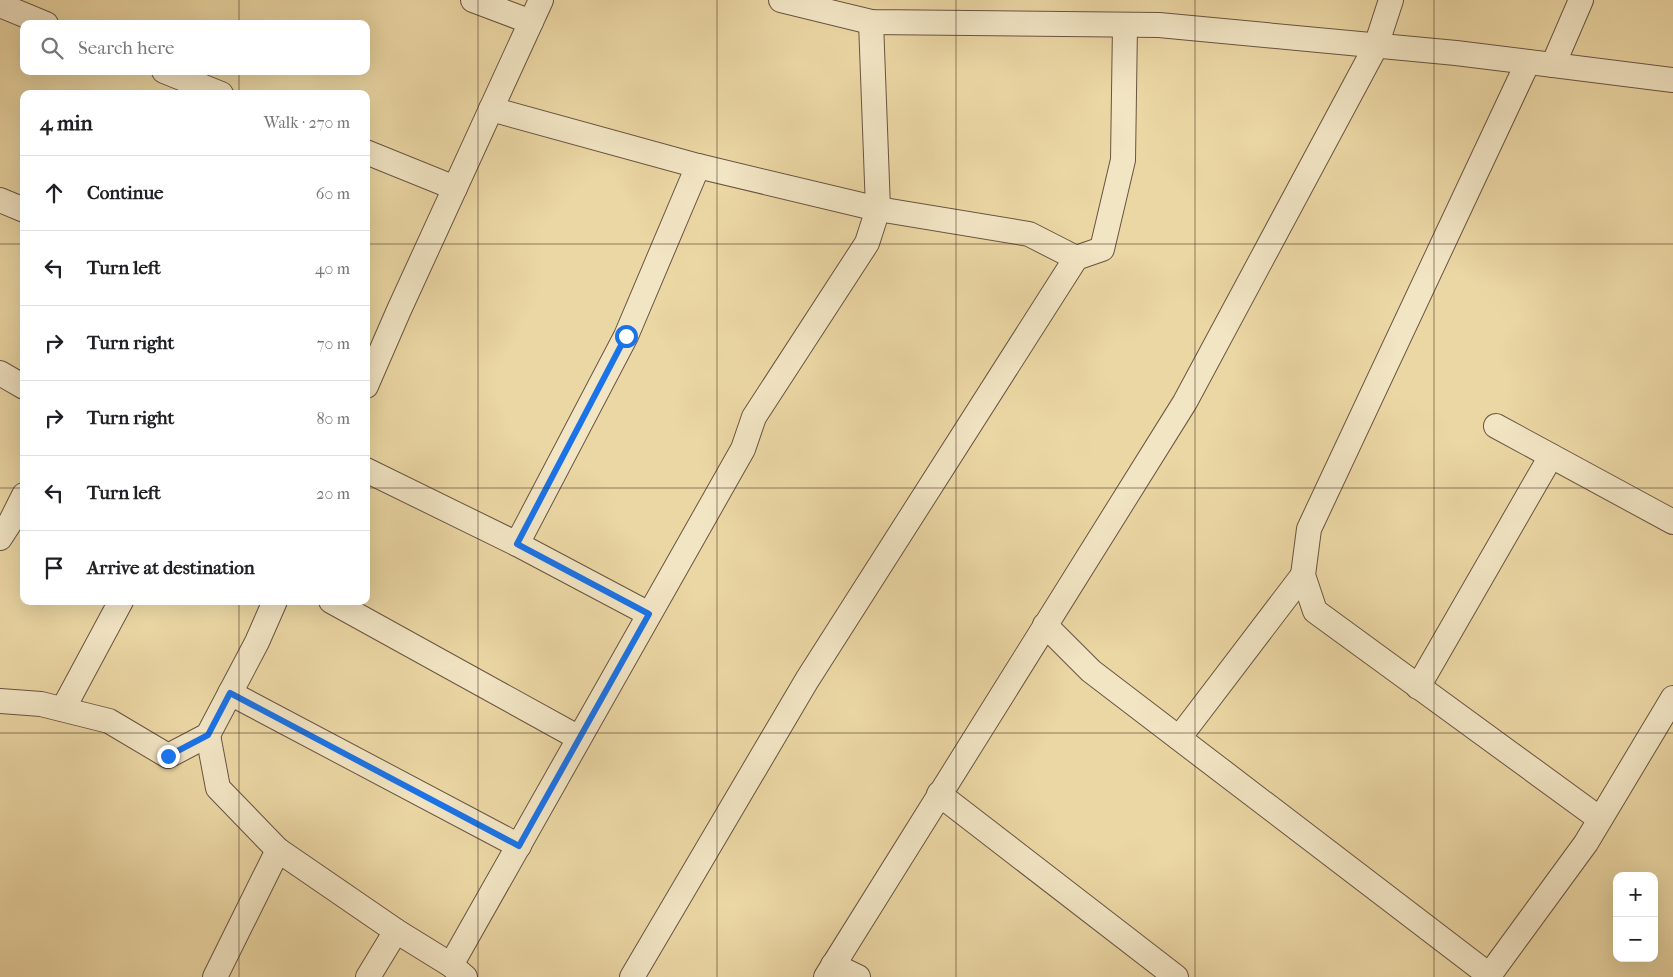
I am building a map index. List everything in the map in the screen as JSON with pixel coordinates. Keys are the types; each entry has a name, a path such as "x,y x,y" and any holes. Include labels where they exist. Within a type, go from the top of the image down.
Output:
{"street":[{"path":"473,0 531,22"},
{"path":"370,377 541,0"},
{"path":"781,0 871,22 1159,25 1528,62 1673,80"},
{"path":"858,977 829,971 1185,402 1376,46 1391,0"},
{"path":"1553,65 1581,0"},
{"path":"0,3 37,20"},
{"path":"208,735 218,788 278,850 458,971 519,846 743,449 754,417 867,243 878,209 871,22"},
{"path":"632,977 807,680 1076,258 1102,249 1123,160 1125,25"},
{"path":"1528,62 1309,529 1303,575 1316,611 1600,819"},
{"path":"174,75 211,90"},
{"path":"491,109 698,166 878,209 1029,234 1076,258"},
{"path":"370,154 455,188"},
{"path":"517,544 626,336 698,166"},
{"path":"0,200 20,208"},
{"path":"0,373 20,385"},
{"path":"1496,426 1673,522"},
{"path":"1418,687 1551,456"},
{"path":"370,472 517,544 649,614"},
{"path":"0,538 20,503"},
{"path":"1179,738 1303,575"},
{"path":"63,709 119,605"},
{"path":"0,701 41,704 109,721 168,756 208,735 257,642 273,605"},
{"path":"338,605 579,738"},
{"path":"1045,625 1091,671 1489,976 1586,843 1673,698"},
{"path":"230,693 519,846"},
{"path":"939,794 1176,977"},
{"path":"214,977 278,850"},
{"path":"368,977 396,931"}],"route":[{"path":"168,756 208,735 230,693 519,846 649,614 517,544 626,336"}]}
